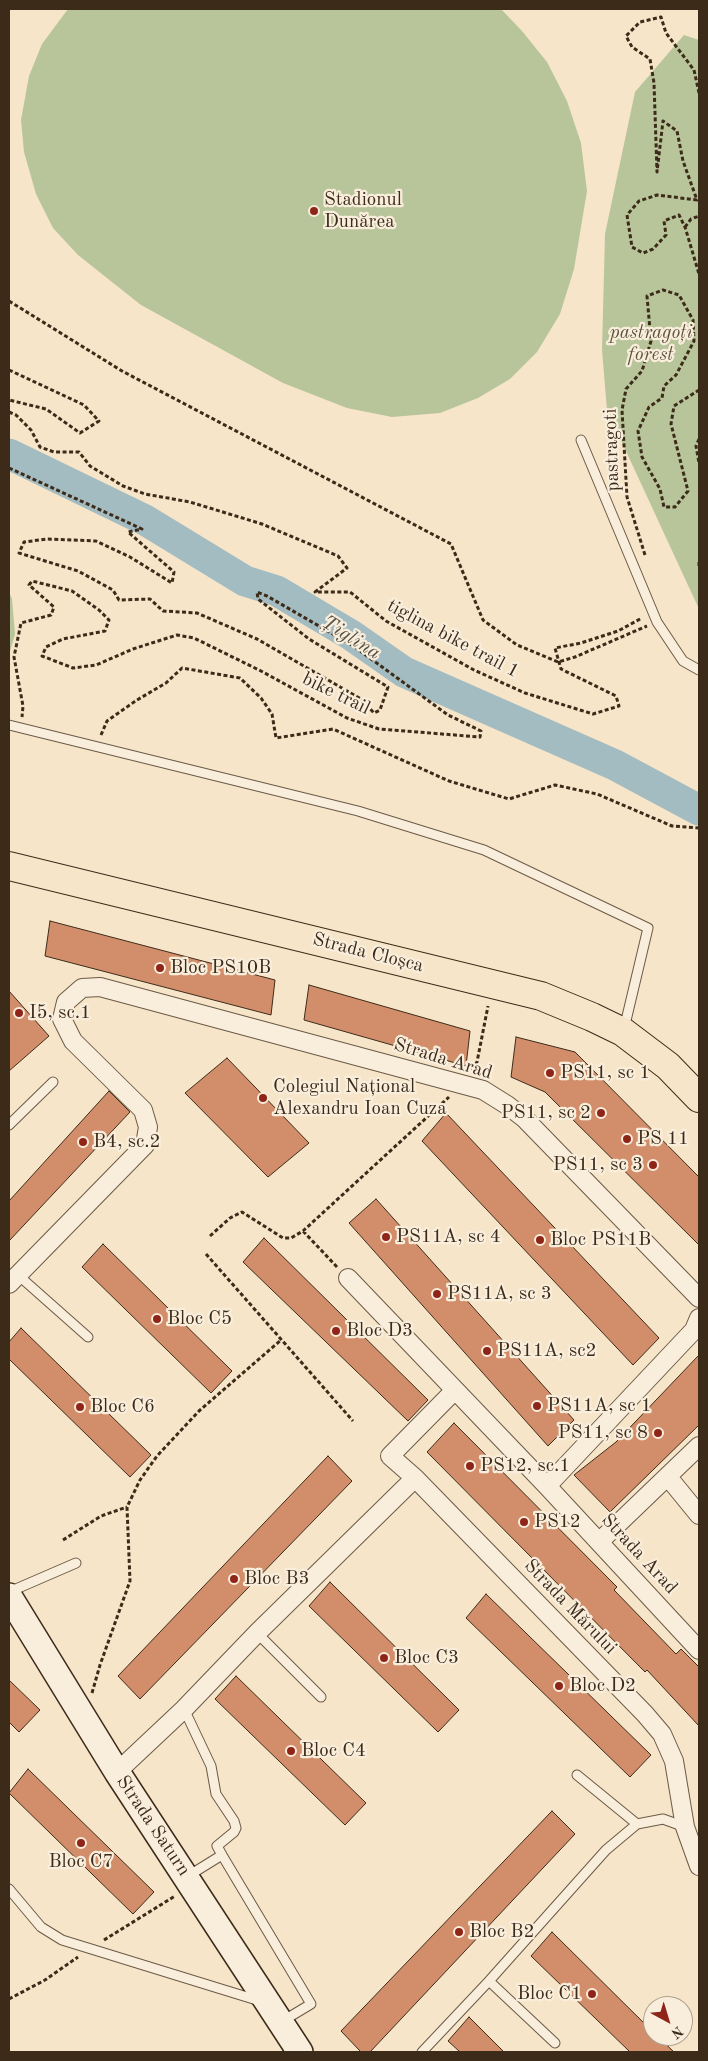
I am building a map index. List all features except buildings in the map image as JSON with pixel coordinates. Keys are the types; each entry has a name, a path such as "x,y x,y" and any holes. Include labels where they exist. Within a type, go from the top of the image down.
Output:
{"main road":[{"name":"Strada Cloșca","path":"9,866 541,996 623,1032 668,1066 699,1098"}],"street":[{"name":"Strada Arad","path":"14,1279 145,1145 148,1127 143,1110 73,1041 62,1019 66,1002 82,988 100,987 483,1090 524,1118 684,1280 699,1298"},
{"name":"Strada Arad","path":"348,1278 547,1486 699,1650"},
{"path":"547,1486 694,1330 699,1318"},
{"name":"Strada Mărului","path":"455,1390 390,1456 415,1478 645,1714 662,1734 674,1762 685,1827 699,1866"},
{"path":"599,1542 699,1446"},
{"path":"668,1477 699,1515"},
{"path":"117,1772 184,1709 257,1633 415,1478"},
{"name":"Strada Saturn","path":"9,1596 117,1772 300,2052"}],"lane":[{"path":"581,440 657,622 683,661 699,670"},
{"path":"9,725 358,811 484,850 648,928 623,1032"},
{"path":"9,1125 53,1082"},
{"path":"14,1279 88,1337"},
{"path":"9,1592 76,1563"},
{"path":"257,1633 321,1697"},
{"path":"9,1889 41,1927 62,1940 275,2014 311,2004 217,1846 234,1832 236,1828 234,1821 216,1794 211,1766 184,1709"},
{"path":"577,1774 637,1824"},
{"path":"422,2052 489,1981 606,1850 637,1824 663,1819 685,1827"},
{"path":"187,1877 222,1855"},
{"path":"489,1981 555,2043"}],"path":[{"path":"698,200 683,160 677,131 663,121 657,172 654,83 650,59 632,48 626,36 640,22 660,17 666,33 694,70 699,94"},
{"path":"698,200 694,190 699,195"},
{"path":"698,200 657,195 639,201 627,214 632,247 643,254 653,249 666,235 664,221 679,215 685,227 699,274"},
{"path":"685,227 690,219 699,216"},
{"name":"pastragoti","path":"647,561 627,497 622,410 626,390 642,371 651,341 647,296 664,290 678,295 693,320 694,341 685,360 676,375 664,386 662,398 649,407 638,431 642,457 660,490 664,507 674,507 688,491 671,424 674,406 699,390"},
{"path":"9,301 122,371 451,544 482,620 517,645 558,662 575,657 657,622"},
{"path":"9,370 84,405 99,421 80,433 46,409 9,400"},
{"name":"tiglina bike trail 1","path":"9,412 16,414 31,430 40,447 54,452 79,452 90,466 123,486 145,494 190,502 262,524 338,556 347,568 315,592 350,592 386,621 474,670 525,693 593,714 618,706 616,696 561,669 558,662"},
{"path":"699,439 696,446 699,463"},
{"name":"bike trail","path":"9,468 142,529 128,532 174,572 172,583 130,557 96,542 47,538 24,542 18,553 78,571 113,590 119,600 150,599 163,611 197,613 257,639 361,699 374,713 380,710 388,687 309,639 258,599 256,592 267,596 352,646 448,715 481,731 480,737 379,729 347,718 261,670 194,638 178,635 133,649 96,665 73,668 42,656 46,647 62,639 106,631 109,620 99,610 72,591 32,581 29,585 54,607 51,615 21,623 14,657 23,706 22,718"},
{"path":"558,662 555,648 581,643 618,631 653,612"},
{"name":"bike trail","path":"92,735 101,737 107,721 136,700 166,683 182,668 240,678 261,698 272,714 276,738 333,730 449,781 510,799 555,785 597,794 672,826 699,828"},
{"path":"210,1236 230,1218 242,1212 283,1238 291,1238 303,1231 463,1084 477,1062 493,984"},
{"path":"303,1231 348,1278"},
{"path":"206,1254 353,1421"},
{"path":"85,1720 100,1664 130,1581 127,1507 140,1480 157,1456 200,1411 281,1340"},
{"path":"63,1540 101,1516 127,1507"}],"green space":[{"name":"Stadionul Dunărea","path":"68,9 501,9 547,62 567,101 581,143 587,191 574,269 560,314 537,352 510,379 478,398 440,413 392,417 347,408 283,383 141,305 78,255 53,228 36,194 24,152 21,120 29,76 42,44"},
{"name":"pastragoți forest","path":"684,35 699,40 699,609 607,410 602,350 605,234 635,92"},
{"path":"9,592 12,599 15,634 9,655"}],"waterway":[{"name":"Țiglina","path":"9,454 145,520 245,581 277,591 351,635 404,672 615,765 699,810"}],"place":[{"name":"Stadionul Dunărea","path":"314,211"},
{"name":"Bloc PS10B","path":"160,968"},
{"name":"I5, sc.1","path":"19,1013"},
{"name":"PS11, sc 1","path":"550,1073"},
{"name":"Colegiul Național Alexandru Ioan Cuza","path":"263,1098"},
{"name":"PS11, sc 2","path":"601,1113"},
{"name":"PS 11","path":"627,1139"},
{"name":"B4, sc.2","path":"83,1142"},
{"name":"PS11, sc 3","path":"653,1165"},
{"name":"PS11A, sc 4","path":"386,1237"},
{"name":"Bloc PS11B","path":"540,1240"},
{"name":"PS11A, sc 3","path":"437,1294"},
{"name":"Bloc C5","path":"157,1319"},
{"name":"Bloc D3","path":"336,1331"},
{"name":"PS11A, sc2","path":"487,1351"},
{"name":"PS11A, sc 1","path":"537,1406"},
{"name":"Bloc C6","path":"80,1407"},
{"name":"PS11, sc 8","path":"658,1433"},
{"name":"PS12, sc.1","path":"470,1466"},
{"name":"PS12","path":"524,1522"},
{"name":"Bloc B3","path":"234,1579"},
{"name":"Bloc C3","path":"384,1658"},
{"name":"Bloc D2","path":"559,1686"},
{"name":"Bloc C4","path":"291,1751"},
{"name":"Bloc C7","path":"81,1843"},
{"name":"Bloc B2","path":"459,1932"},
{"name":"Bloc C1","path":"592,1994"}]}
